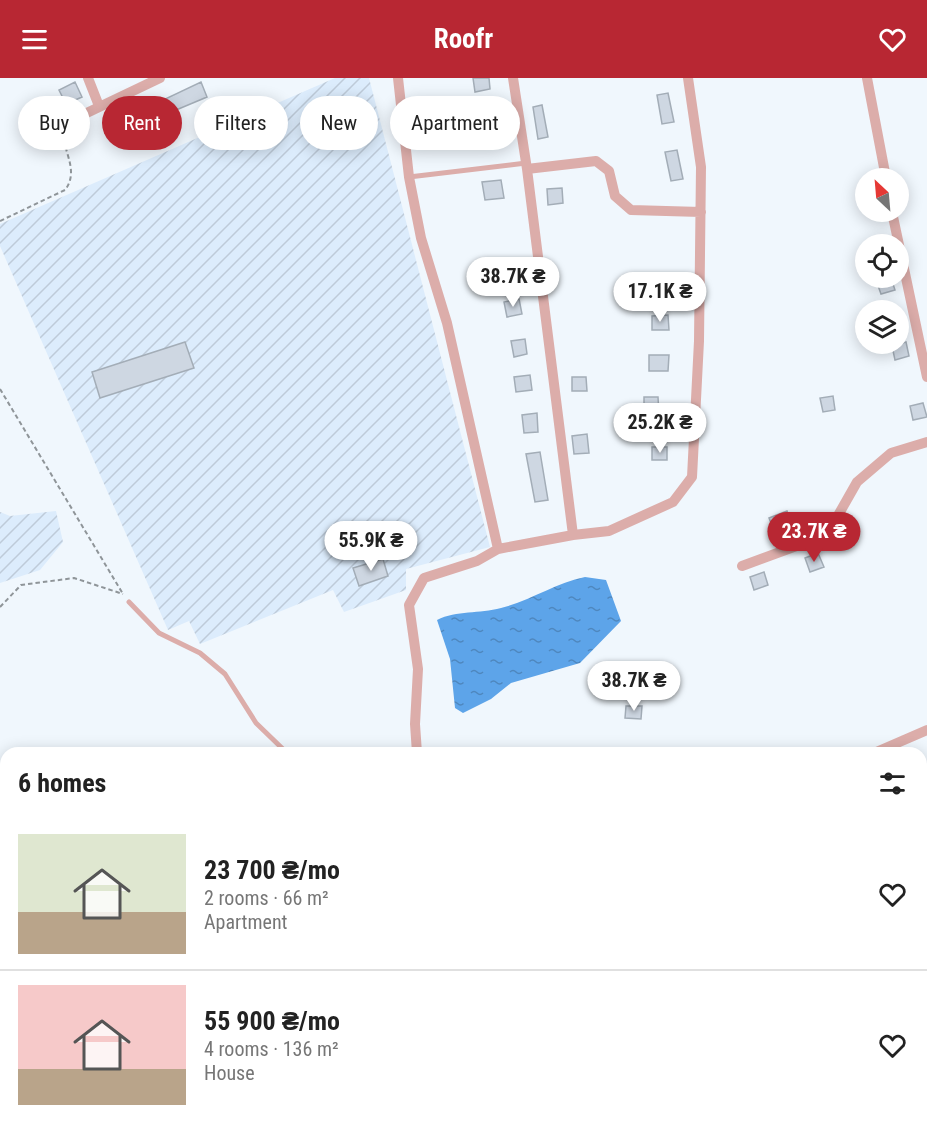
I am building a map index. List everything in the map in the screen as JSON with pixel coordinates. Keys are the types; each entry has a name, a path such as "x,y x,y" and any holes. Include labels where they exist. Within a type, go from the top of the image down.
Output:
{"street":[{"path":"88,78 99,106"},
{"path":"90,111 160,78"},
{"path":"398,78 409,177 422,238 447,322 498,549"},
{"path":"513,78 527,166 573,535"},
{"path":"417,747 415,724 418,669 409,605 424,578 477,561 498,549 573,535 609,531 674,502 692,477 699,341 702,167 688,78"},
{"path":"867,78 884,168"},
{"path":"527,166 596,161 609,171 615,196 631,210 701,212"},
{"path":"894,222 927,377"},
{"path":"742,566 810,541 836,519 857,482 891,453 927,442"},
{"path":"888,747 927,730"}],"lane":[{"path":"409,177 527,166"},
{"path":"129,602 159,633 200,653 225,674 256,723 281,747"}],"path":[{"path":"0,221 65,190 71,182 72,169 67,150"},
{"path":"0,389 123,594 74,578 21,585 0,607"}],"shaded area":[{"path":"335,78 369,78 374,96 300,96 300,150 378,150 378,113 490,547 406,569 406,590 344,612 333,590 200,644 189,621 168,630 0,246 0,224 170,150 182,150 182,145 194,139 194,150 288,150 288,98"},
{"path":"56,511 63,542 40,570 0,583 0,512 10,516"}],"water":[{"path":"585,577 606,580 621,621 580,663 511,683 491,699 463,713 455,708 450,659 437,620 452,615 493,610 512,605 563,583"}],"building":[{"path":"473,78 489,78 490,89 475,92"},
{"path":"75,82 82,96 62,96 59,90"},
{"path":"201,82 207,96 194,96 194,102 182,108 182,96 171,96"},
{"path":"668,93 674,122 662,124 657,95"},
{"path":"542,105 548,137 538,139 533,107"},
{"path":"677,150 683,179 671,181 665,152"},
{"path":"501,180 504,198 485,200 482,182"},
{"path":"562,188 563,203 548,205 547,189"},
{"path":"517,265 519,279 506,281 504,266"},
{"path":"662,277 678,277 677,293 662,293"},
{"path":"879,288 894,288 895,290 881,294"},
{"path":"519,299 522,314 507,317 504,302"},
{"path":"668,315 669,330 652,330 652,316"},
{"path":"525,339 527,354 514,357 511,341"},
{"path":"185,342 194,368 100,398 92,372"},
{"path":"894,354 909,354 909,356 895,360"},
{"path":"649,355 669,355 668,371 649,371"},
{"path":"530,375 532,390 516,392 514,377"},
{"path":"572,377 586,377 587,391 572,391"},
{"path":"833,396 835,410 823,412 820,398"},
{"path":"644,397 658,397 659,415 644,416"},
{"path":"923,403 927,417 913,420 910,406"},
{"path":"537,413 538,432 524,433 522,415"},
{"path":"587,434 589,453 574,454 572,436"},
{"path":"652,447 667,447 667,460 652,460"},
{"path":"540,452 548,500 535,502 526,454"},
{"path":"787,511 792,525 785,528 789,537 778,541 769,518"},
{"path":"818,553 824,567 810,572 805,558"},
{"path":"383,559 388,576 359,586 353,568"},
{"path":"764,572 768,585 754,590 750,577"},
{"path":"626,706 642,706 641,719 625,718"}]}
